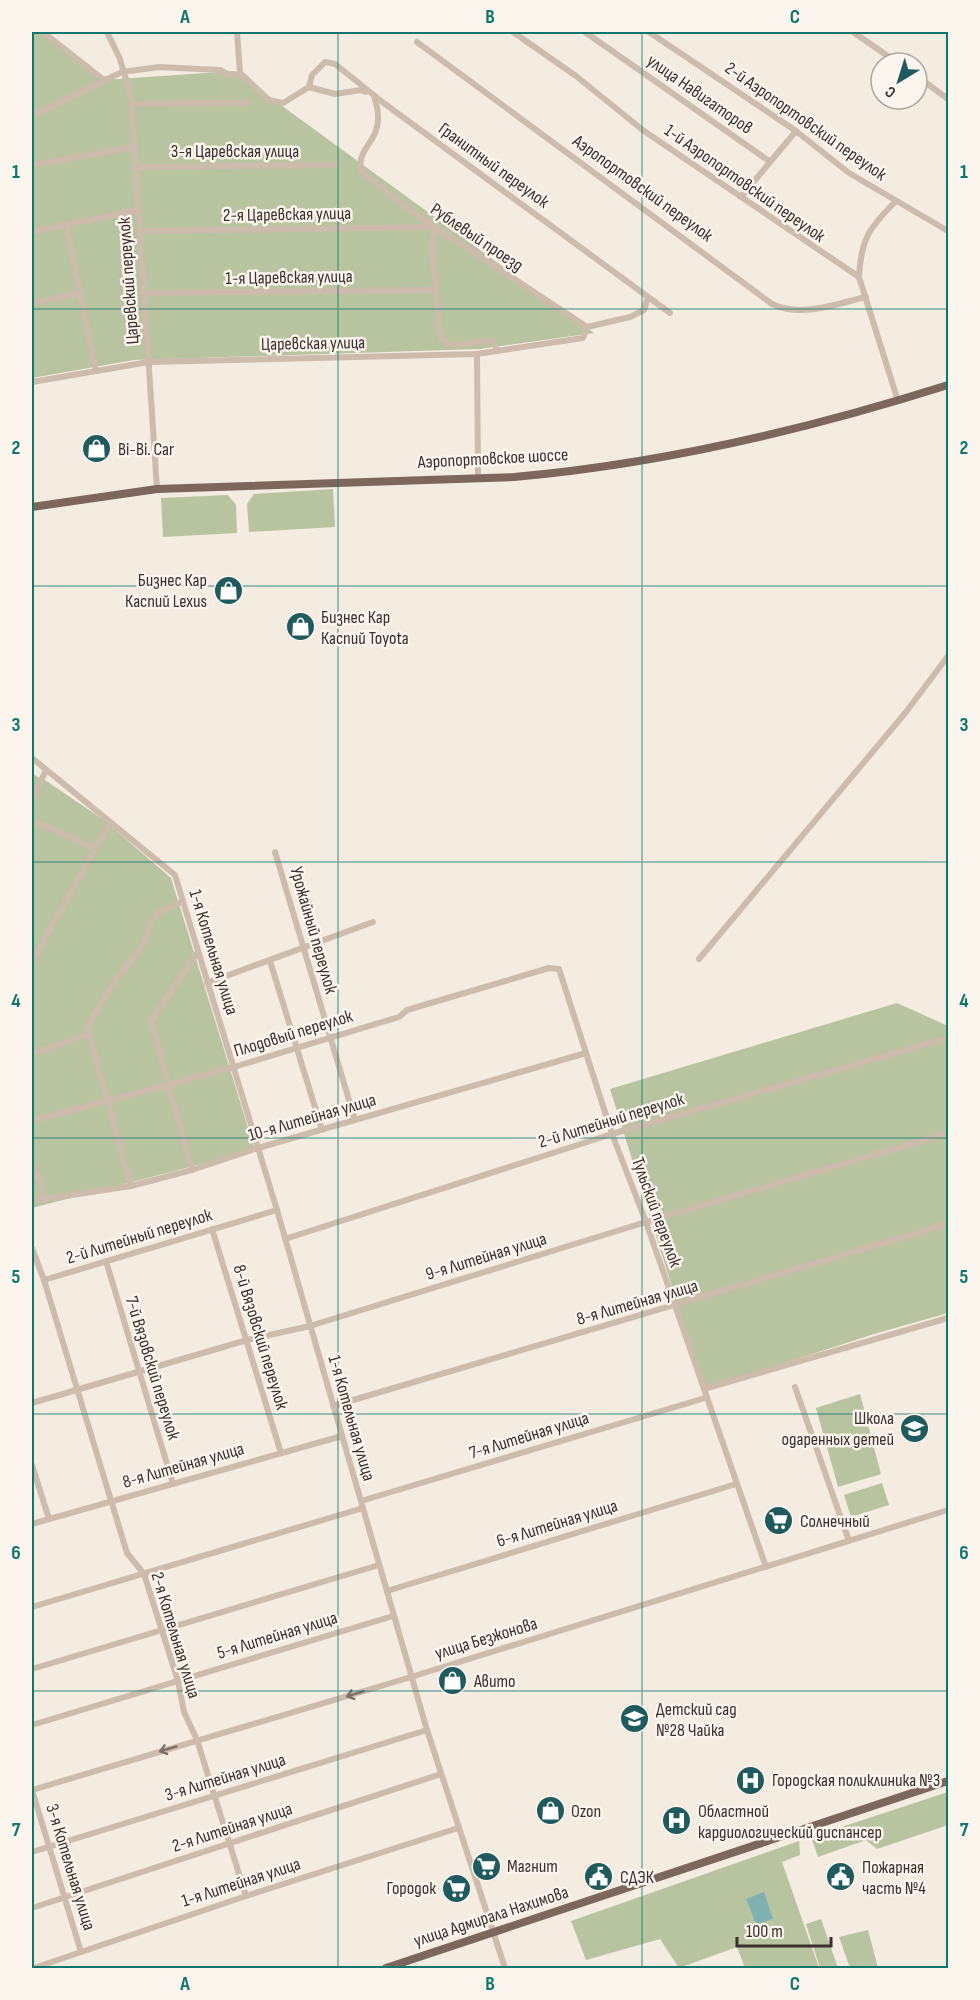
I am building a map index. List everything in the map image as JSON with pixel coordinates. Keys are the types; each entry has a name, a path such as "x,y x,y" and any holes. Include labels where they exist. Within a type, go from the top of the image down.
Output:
{"main road":[{"name":"Аэропортовское шоссе","path":"32,507 157,489 478,478 563,472 666,458 767,438 948,385"},
{"name":"улица Адмирала Нахимова","path":"386,1968 948,1781"}],"street":[{"path":"43,32 104,80 107,79"},
{"name":"Царевский переулок","path":"107,32 120,58 131,104 157,489"},
{"path":"237,32 240,73 269,100 283,103 309,87 335,94 361,90 374,95"},
{"name":"1-й Аэропортовский переулок","path":"513,32 576,76 644,131 825,257 859,277"},
{"name":"улица Навигаторов","path":"585,32 770,161"},
{"name":"2-й Аэропортовский переулок","path":"649,32 796,131 849,172 948,231"},
{"path":"853,32 881,51"},
{"name":"Аэропортовский переулок","path":"417,42 772,303 786,310 801,311 866,297"},
{"name":"Гранитный переулок","path":"309,87 312,75 325,62 335,64 670,313"},
{"path":"32,116 122,72 159,67 220,70 231,76 240,73"},
{"path":"929,85 948,99"},
{"name":"Рублевый проезд","path":"374,95 378,116 375,133 361,157 362,172 436,227 586,327"},
{"path":"131,104 248,103"},
{"path":"741,197 796,131"},
{"path":"32,165 134,147"},
{"name":"3-я Царевская улица","path":"135,167 335,165"},
{"path":"895,201 872,225 861,249 859,277 898,401"},
{"path":"32,232 137,210"},
{"path":"66,224 96,371"},
{"path":"436,227 432,242 440,337 450,346 492,340 496,343 498,351"},
{"name":"2-я Царевская улица","path":"139,231 436,227"},
{"name":"1-я Царевская улица","path":"142,293 435,290"},
{"path":"32,303 80,293"},
{"path":"586,327 630,317 644,310 648,297"},
{"name":"Царевская улица","path":"32,382 149,362 477,354 583,339 586,327"},
{"path":"477,354 478,478"},
{"path":"699,959 906,712 948,656"},
{"path":"32,758 110,822 34,949 32,962"},
{"path":"32,800 46,770"},
{"path":"32,820 95,848"},
{"name":"1-я Котельная улица","path":"110,822 175,875 277,1210 427,1730 505,1968"},
{"name":"Урожайный переулок","path":"275,852 355,1120"},
{"path":"131,1186 88,1025 115,981 144,945 150,922 160,912 183,901"},
{"path":"207,983 373,922"},
{"path":"192,1170 151,1021 198,952"},
{"path":"270,961 322,1130"},
{"name":"Плодовый переулок","path":"32,1121 107,1099 234,1067 399,1017 407,1010 549,968 559,969"},
{"name":"Тульский переулок","path":"559,969 612,1134 646,1222 704,1389 705,1398 766,1567"},
{"path":"32,1054 89,1034"},
{"name":"2-й Литейный переулок","path":"285,1239 612,1134 948,1038"},
{"name":"10-я Литейная улица","path":"44,1200 131,1186 192,1170 258,1148 586,1053"},
{"name":"9-я Литейная улица","path":"32,1402 247,1340 310,1326 646,1222 948,1133"},
{"path":"32,1165 44,1200 32,1201"},
{"name":"2-й Литейный переулок","path":"44,1280 277,1210"},
{"name":"8-я Литейная улица","path":"333,1406 948,1224"},
{"name":"8-й Вязовский переулок","path":"212,1229 280,1453"},
{"name":"2-я Котельная улица","path":"32,1248 44,1280 127,1553 144,1574 178,1681 184,1712 197,1740 246,1896"},
{"name":"7-й Вязовский переулок","path":"105,1261 173,1484"},
{"path":"704,1389 948,1318"},
{"path":"795,1387 849,1541"},
{"name":"7-я Литейная улица","path":"361,1501 705,1398"},
{"name":"8-я Литейная улица","path":"32,1524 342,1436"},
{"path":"32,1465 49,1519"},
{"name":"6-я Литейная улица","path":"387,1591 736,1484"},
{"path":"32,1607 363,1508"},
{"name":"улица Безжонова","path":"32,1790 411,1677 948,1510"},
{"path":"32,1669 379,1565"},
{"name":"5-я Литейная улица","path":"32,1725 393,1616"},
{"name":"3-я Литейная улица","path":"32,1852 427,1730"},
{"name":"2-я Литейная улица","path":"32,1908 441,1774"},
{"name":"3-я Котельная улица","path":"32,1790 81,1952"},
{"name":"1-я Литейная улица","path":"34,1968 246,1896 458,1828"}],"green space":[{"path":"32,32 43,32 104,80 234,71 594,333 479,349 134,360 32,378"},
{"path":"333,489 335,527 249,532 247,504 254,494"},
{"path":"228,495 236,505 237,533 163,537 161,498"},
{"path":"32,774 48,782 105,821 171,878 255,1150 32,1208"},
{"path":"897,1003 948,1026 948,1313 874,1334 704,1389 610,1089"},
{"path":"860,1394 881,1474 838,1487 816,1408"},
{"path":"882,1483 889,1505 851,1517 844,1495"},
{"path":"948,1792 948,1825 877,1849 866,1840 818,1857 811,1837"},
{"path":"799,1841 800,1855 782,1862 819,1968 745,1968 737,1947 679,1968 660,1939 586,1960 571,1921"},
{"path":"821,1919 838,1968 820,1968 806,1924"},
{"path":"868,1930 878,1968 850,1968 839,1937"}],"water":[{"path":"764,1892 773,1919 756,1924 746,1899"}],"place":[{"name":"Bi-Bi. Car","path":"97,449"},
{"name":"Бизнес Кар Каспий Lexus","path":"228,590"},
{"name":"Бизнес Кар Каспий Toyota","path":"300,627"},
{"name":"Школа одаренных детей","path":"915,1428"},
{"name":"Солнечный","path":"779,1521"},
{"name":"Авито","path":"453,1681"},
{"name":"Детский сад №28 Чайка","path":"635,1719"},
{"name":"Городская поликлиника №3","path":"751,1780"},
{"name":"Ozon","path":"550,1811"},
{"name":"Областной кардиологический диспансер","path":"677,1821"},
{"name":"Магнит","path":"486,1866"},
{"name":"СДЭК","path":"599,1877"},
{"name":"Пожарная часть №4","path":"841,1877"},
{"name":"Городок","path":"457,1888"}]}
